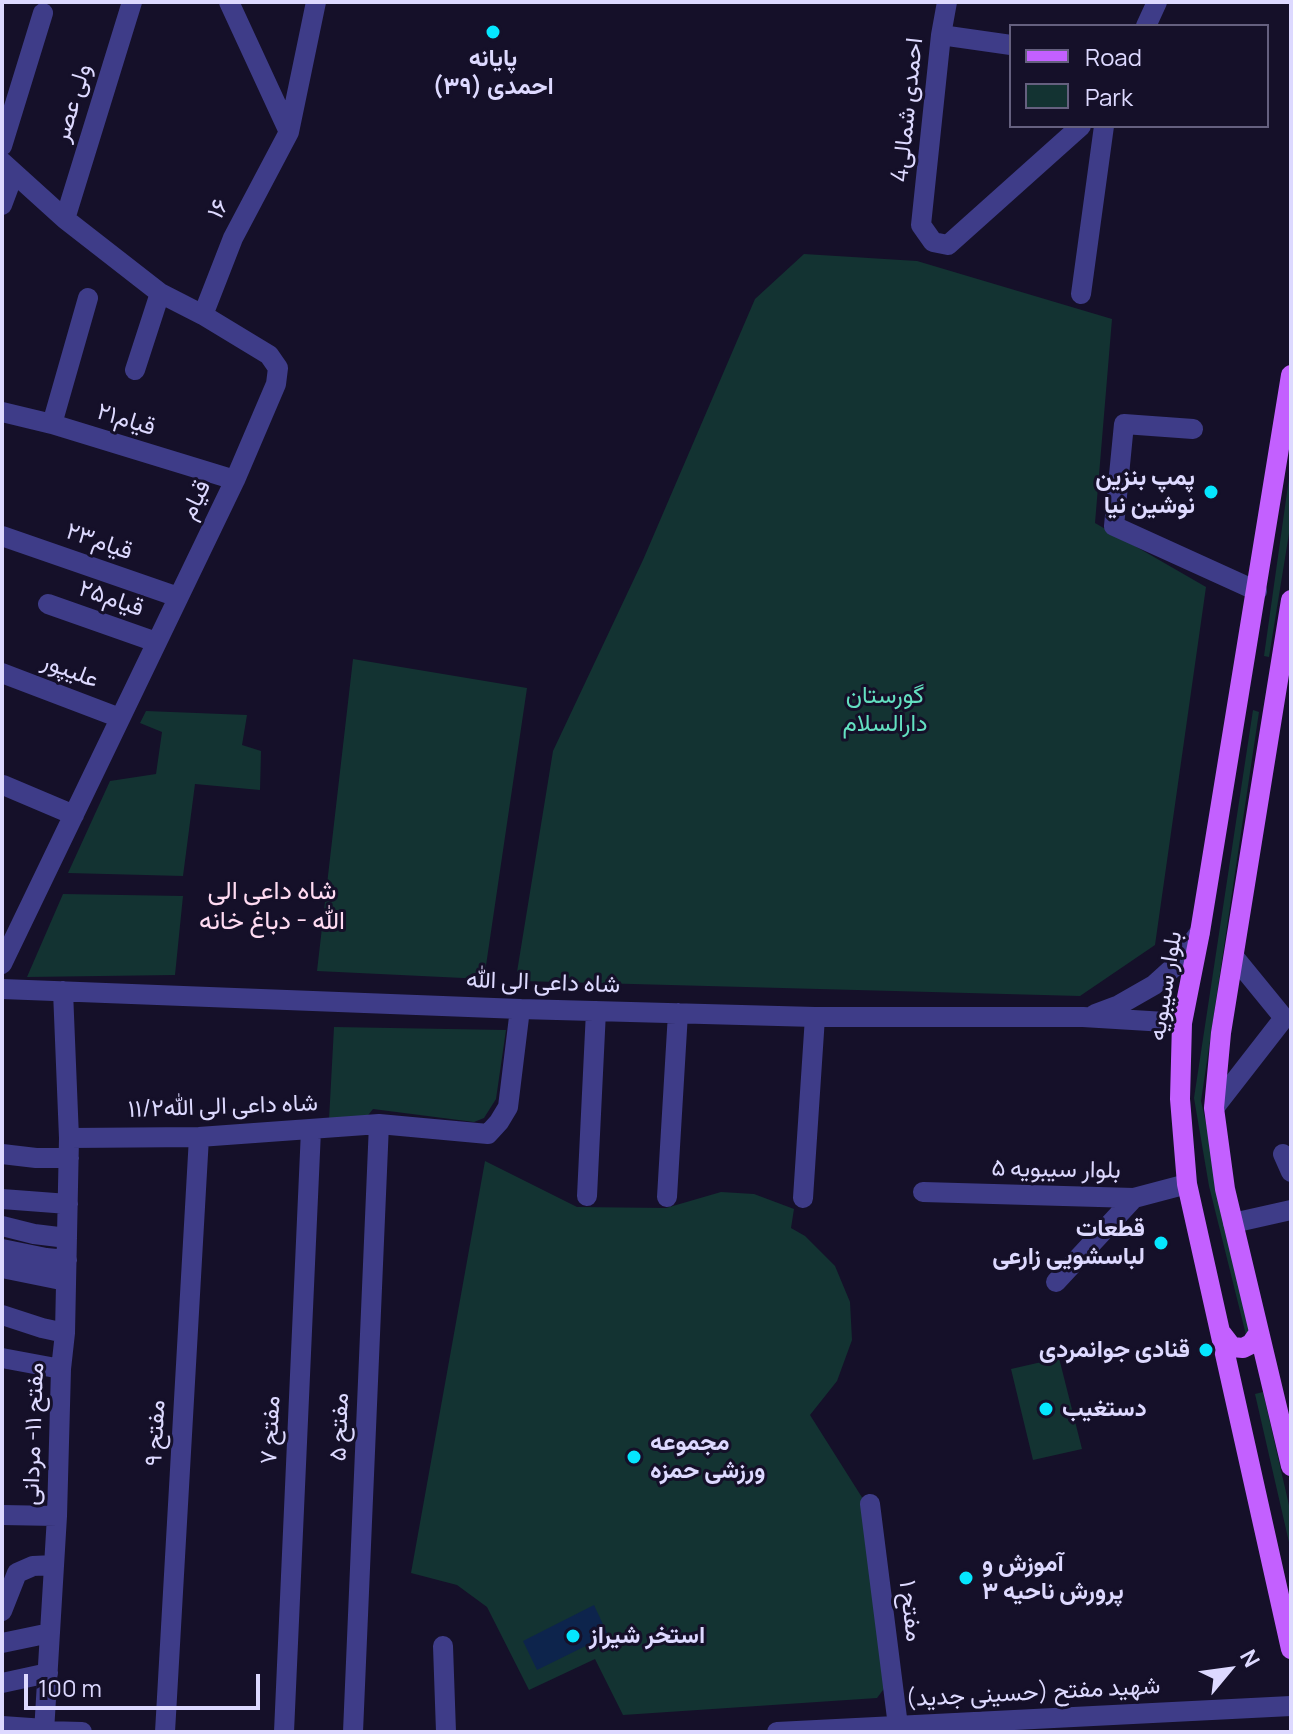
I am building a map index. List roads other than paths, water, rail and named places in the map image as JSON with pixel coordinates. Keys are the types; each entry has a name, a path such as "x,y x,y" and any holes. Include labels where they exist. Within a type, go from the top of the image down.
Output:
{"main road":[{"name":"بلوار سیبویه","path":"1291,375 1200,932 1182,1023 1180,1099 1187,1184 1291,1649"},
{"path":"1290,1460 1225,1189 1214,1108 1221,1033 1291,600"},
{"path":"1242,678 1278,683"},
{"path":"1222,1334 1232,1347 1243,1348 1251,1344 1258,1334"},
{"path":"1234,1393 1246,1378 1261,1378 1271,1387"}],"street":[{"name":"ولی عصر","path":"65,219 132,2"},
{"path":"229,2 289,132"},
{"name":"۱۶","path":"203,315 233,238 289,132 316,2"},
{"name":"4احمدی شمالی","path":"947,2 921,225 933,242 948,245 1079,128"},
{"path":"1147,24 1157,2"},
{"path":"2,146 43,13"},
{"path":"941,35 1009,45"},
{"path":"1081,294 1104,128"},
{"name":"قیام","path":"2,964 235,480 276,384 278,368 269,355 160,293 65,219 8,168"},
{"path":"2,205 8,168"},
{"path":"135,370 160,293"},
{"path":"52,424 88,298"},
{"name":"قیام۲۱","path":"2,412 52,424 235,480"},
{"path":"1193,429 1124,424 1114,526 1257,591"},
{"name":"قیام۲۳","path":"2,536 178,597"},
{"name":"قیام۲۵","path":"48,604 156,642"},
{"name":"علیپور","path":"2,673 120,718"},
{"path":"3,785 74,815"},
{"path":"1083,1017 1119,1005 1154,985 1175,966 1200,932"},
{"path":"1214,1108 1288,1018 1235,958"},
{"name":"شاه داعی الی الله","path":"2,989 520,1009 815,1017 1083,1017 1182,1023"},
{"name":"مفتح ۱۱- مردانی","path":"45,1730 67,1260 69,1148 63,991"},
{"name":"۱۱/۲شاه داعی الی الله","path":"2,1154 36,1158 69,1148 379,1124 488,1134 508,1107 520,1009"},
{"path":"587,1196 596,1011"},
{"path":"667,1197 678,1013"},
{"path":"803,1198 815,1017"},
{"name":"مفتح ۵","path":"353,1732 379,1124"},
{"name":"مفتح ۷","path":"284,1732 311,1130"},
{"name":"مفتح ۹","path":"165,1732 199,1137"},
{"name":"بلوار سیبویه ۵","path":"923,1192 1134,1198 1187,1184"},
{"path":"1056,1282 1134,1198"},
{"path":"2,1199 68,1204"},
{"path":"1233,1223 1291,1210"},
{"path":"2,1226 67,1238"},
{"path":"2,1249 67,1260"},
{"path":"2,1268 66,1281"},
{"path":"2,1315 65,1333"},
{"path":"2,1358 61,1369"},
{"name":"مفتح ۱","path":"870,1504 890,1728"},
{"path":"2,1515 56,1522"},
{"path":"2,1529 56,1522"},
{"path":"2,1611 17,1573 33,1566 54,1565"},
{"path":"2,1643 50,1633"},
{"path":"443,1646 446,1732"},
{"path":"2,1683 48,1673"},
{"name":"شهید مفتح (حسینی جدید)","path":"781,1732 1291,1706"},
{"path":"2,1726 82,1732"}],"water":[{"path":"594,1605 608,1635 537,1670 523,1641"}],"place":[{"name":"پایانه احمدی (۳۹)","path":"493,32"},
{"name":"پمپ بنزین نوشین نیا","path":"1211,492"},
{"name":"قطعات لباسشویی زارعی","path":"1161,1243"},
{"name":"قنادی جوانمردی","path":"1206,1350"},
{"name":"دستغیب","path":"1046,1409"},
{"name":"مجموعه ورزشی حمزه","path":"634,1457"},
{"name":"آموزش و پرورش ناحیه ۳","path":"966,1578"},
{"name":"استخر شیراز","path":"573,1636"}],"district":[{"name":"شاه داعی الی الله - دباغ خانه","path":"272,907"}],"park label":[{"name":"گورستان دارالسلام","path":"885,710"}]}
